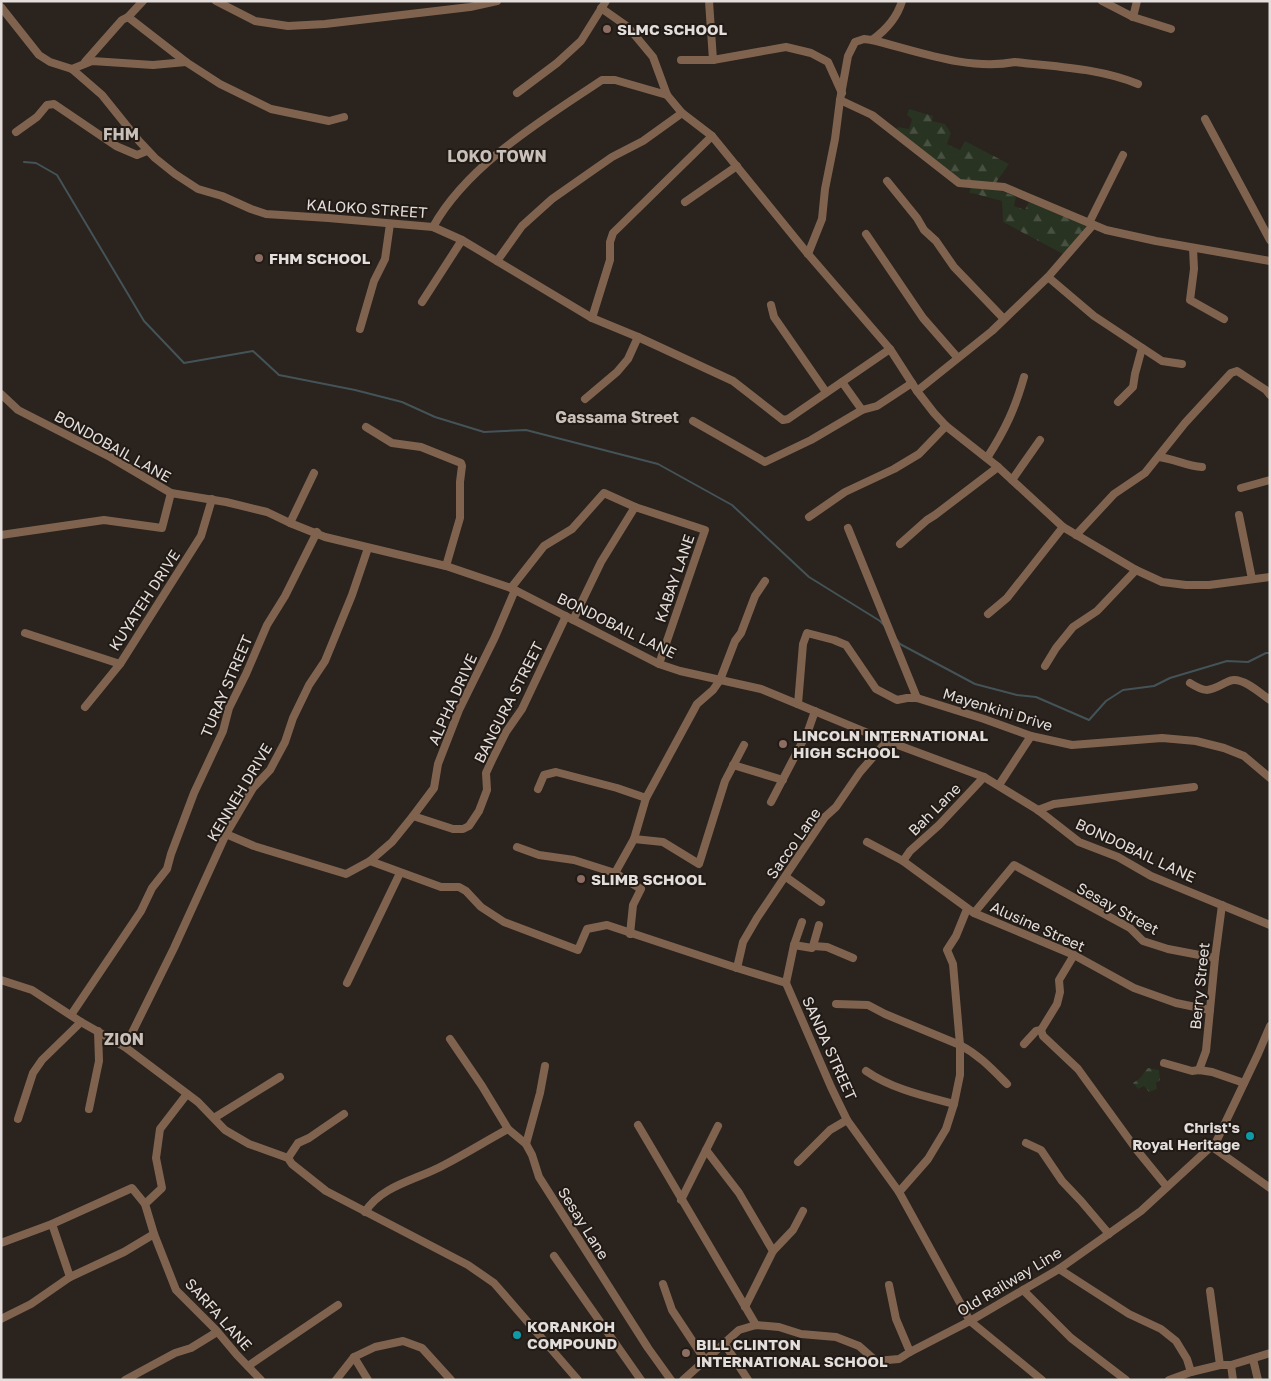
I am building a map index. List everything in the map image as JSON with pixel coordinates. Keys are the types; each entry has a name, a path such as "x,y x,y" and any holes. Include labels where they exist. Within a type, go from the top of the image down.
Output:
{"street":[{"path":"84,64 122,20 128,17 143,1"},
{"path":"216,1 256,21 288,26 324,24 470,7 497,1"},
{"path":"709,1 713,60"},
{"path":"872,40 886,30 897,14 902,1"},
{"path":"1102,1 1134,16 1171,29"},
{"path":"1134,16 1138,1"},
{"path":"518,94 557,63 581,40 604,5 628,27 653,57 667,95 682,114 712,136 808,254 890,349 917,391 946,426 998,467 1063,527 1136,570 1162,582 1209,585 1270,577"},
{"name":"KALOKO STREET","path":"1,7 39,55 50,62 72,69 102,95 148,151 175,174 198,188 222,196 251,210 266,214 434,227 462,240 592,318 733,381 783,420 788,419 826,392"},
{"path":"128,17 186,62 220,84 271,109 329,121 344,118"},
{"path":"808,254 822,219 825,189 848,56 854,42 864,39 872,40 956,61 1002,65 1015,62 1094,71 1119,76 1138,84"},
{"path":"681,60 713,60 786,47 811,53 828,62 841,97 872,115 959,183 1004,188 1106,230 1156,242 1270,261"},
{"path":"72,69 92,61 153,65 186,62"},
{"path":"434,227 450,200 484,164 539,122 602,80 615,80 667,95"},
{"path":"16,132 37,117 47,105 54,104 116,146 137,155 148,151"},
{"path":"497,261 522,226 552,199 612,157 643,141 682,114"},
{"path":"1205,119 1270,240"},
{"path":"592,318 610,260 610,242 613,233 712,136"},
{"path":"917,391 1004,319 1048,277 1091,224 1122,155"},
{"path":"685,202 737,166"},
{"path":"886,181 917,218 924,230 936,241 954,267 1004,319"},
{"path":"360,329 374,281 385,259 390,224"},
{"path":"866,234 923,318 957,357"},
{"path":"422,302 462,240"},
{"path":"1193,248 1194,269 1190,300 1224,320"},
{"path":"1048,277 1094,316 1162,361 1182,364"},
{"path":"771,305 774,316 826,392 890,349"},
{"path":"584,399 618,372 628,359 638,337"},
{"path":"1118,402 1133,387 1134,374 1142,348"},
{"path":"1076,535 1114,494 1144,473 1185,423 1231,374 1237,371 1268,390"},
{"path":"987,458 1004,432 1016,404 1024,377"},
{"path":"842,382 862,410"},
{"path":"693,421 765,462 811,440 862,410 877,406 912,383"},
{"name":"BONDOBAIL LANE","path":"1,394 18,410 110,457 171,493 212,499 267,512 325,537 446,566 513,589 660,664 680,671 761,689 888,741 984,776 1038,810 1066,834 1079,842 1118,857 1151,876 1270,925"},
{"path":"366,426 392,442 421,448 461,463 460,518 446,566"},
{"path":"809,517 845,492 894,469 919,454 946,426"},
{"path":"1012,480 1040,440"},
{"path":"1159,457 1173,459 1188,466 1202,467"},
{"path":"900,544 927,520 998,467"},
{"path":"290,523 314,473"},
{"path":"1241,488 1270,480"},
{"path":"1,535 104,520 162,528 171,493"},
{"name":"ALPHA DRIVE","path":"413,816 434,788 438,764 459,710 495,637 513,589 544,546 572,529 604,493 635,507"},
{"name":"KUYATEH DRIVE","path":"85,706 120,664 202,536 212,499"},
{"path":"570,618 601,562 635,507"},
{"name":"KABAY LANE","path":"635,507 705,530 660,664"},
{"path":"1240,515 1252,579"},
{"path":"988,614 1007,598 1063,527"},
{"path":"848,528 917,698"},
{"name":"TURAY STREET","path":"70,1016 140,911 152,888 167,869 194,793 223,731 229,708 267,625 285,596 317,532"},
{"name":"KENNEH DRIVE","path":"125,1047 174,948 226,834 254,788 270,770 285,742 293,718 331,646 352,595 368,548"},
{"path":"1045,666 1056,648 1073,627 1097,611 1136,570"},
{"path":"614,874 634,838 646,798 697,704 713,690 720,680 755,596 765,582"},
{"name":"BANGURA STREET","path":"413,816 453,829 464,830 469,826 487,790 486,773 492,760 570,618"},
{"path":"24,633 120,664"},
{"name":"Mayenkini Drive","path":"798,704 803,644 807,633 846,645 876,689 897,700 917,698 1031,736 1072,744 1162,738 1196,741 1224,748 1244,756 1270,778"},
{"path":"1190,683 1200,689 1211,691 1230,680 1236,680 1243,682 1270,700"},
{"path":"771,802 808,731 815,712"},
{"path":"999,784 1031,736"},
{"name":"Sacco Lane","path":"736,968 743,942 757,918 826,817 836,807 860,772 888,741"},
{"path":"634,838 663,842 703,865 725,781 744,745"},
{"path":"733,765 783,780"},
{"path":"538,789 544,775 556,772 617,788 646,798"},
{"name":"Bah Lane","path":"904,861 910,851 939,825 984,776"},
{"path":"1038,810 1054,804 1194,787"},
{"path":"226,834 254,846 346,874 370,861 392,842 413,816"},
{"name":"Alusine Street","path":"867,842 904,861 970,911 1074,955 1134,988 1176,1003 1210,1010"},
{"path":"517,847 539,855 574,860 614,874 641,889 633,905 630,934"},
{"path":"370,861 441,887 459,887 466,891 481,907 504,922 578,950 587,929 607,926 736,968 786,982 794,945 802,922"},
{"name":"Sesay Street","path":"970,911 1014,866 1130,928 1142,940 1168,949 1215,958"},
{"path":"347,983 400,873"},
{"path":"786,877 821,902"},
{"name":"Berry Street","path":"1199,1070 1206,1051 1222,905"},
{"path":"900,1192 928,1159 946,1129 954,1104 960,1075 960,1045 953,964 946,950 970,911"},
{"path":"813,946 819,925"},
{"path":"794,945 812,948 813,946 827,947 853,958"},
{"path":"1042,1033 1057,1004 1060,992 1059,980 1074,955"},
{"path":"1,980 32,990 70,1016 125,1047 187,1094 225,1130 249,1144 288,1158 292,1164 326,1191 468,1265 494,1284 578,1380"},
{"name":"SANDA STREET","path":"786,982 830,1087 848,1120 900,1192 970,1321"},
{"path":"836,1004 868,1005 960,1045 970,1050 988,1065 1006,1084"},
{"path":"18,1119 33,1073 42,1060 81,1022"},
{"name":"Old Railway Line","path":"683,1380 739,1330 756,1325 779,1327 801,1334 836,1337 859,1346 876,1362 899,1360 910,1352 970,1321 1059,1269 1141,1211 1216,1142 1270,1026"},
{"path":"89,1109 99,1061 98,1031"},
{"path":"1024,1044 1036,1031 1042,1033 1078,1070 1136,1149 1167,1187"},
{"path":"450,1039 508,1129 526,1144 540,1093 545,1066"},
{"path":"1164,1063 1192,1071 1199,1070 1244,1083"},
{"path":"866,1071 876,1078 916,1094 954,1104"},
{"path":"214,1118 280,1076"},
{"path":"1,1243 52,1224 132,1188 145,1204 162,1188 156,1158 160,1129 187,1094"},
{"path":"288,1158 298,1143 309,1138 344,1114"},
{"path":"798,1162 830,1130 848,1120"},
{"path":"638,1125 756,1325"},
{"path":"681,1200 718,1126"},
{"path":"365,1212 373,1200 396,1186 443,1166 508,1129"},
{"path":"1026,1143 1041,1150 1062,1181 1109,1234"},
{"name":"Sesay Lane","path":"526,1144 532,1155 539,1177 648,1348 671,1380"},
{"path":"1212,1146 1270,1188"},
{"path":"706,1150 738,1193 773,1251"},
{"name":"SARFA LANE","path":"145,1204 154,1234 176,1290 261,1380"},
{"path":"745,1307 773,1251 793,1230 803,1211"},
{"path":"52,1224 70,1278"},
{"path":"1,1319 31,1304 70,1278 124,1252 154,1234"},
{"path":"554,1256 641,1380"},
{"path":"1059,1269 1129,1314 1161,1329 1176,1341 1187,1360 1191,1372"},
{"path":"663,1284 672,1310 705,1360"},
{"path":"889,1285 896,1319 910,1352"},
{"path":"1023,1290 1071,1338 1126,1380"},
{"path":"1210,1291 1220,1365"},
{"path":"248,1366 338,1305"},
{"path":"970,1321 1042,1380"},
{"path":"125,1380 176,1353 191,1348 217,1332"},
{"path":"336,1380 354,1357 375,1347 403,1341 422,1348 451,1380"},
{"path":"724,1343 748,1380"},
{"path":"1169,1380 1191,1372 1220,1365 1231,1365 1270,1353"},
{"path":"354,1357 368,1380"},
{"path":"1253,1359 1258,1380"},
{"path":"1231,1365 1233,1380"}],"green space":[{"path":"909,109 933,116 932,121 945,124 951,133 947,144 960,150 965,141 1009,164 995,184 960,179 895,131 898,127 909,129 912,119 907,115"},
{"path":"971,187 1002,191 1016,197 1014,206 1025,210 1029,202 1086,223 1085,229 1063,254 1003,222 1002,201 969,193"},
{"path":"1148,1068 1159,1070 1160,1080 1156,1083 1157,1089 1149,1092 1144,1086 1138,1089 1133,1083"}],"waterway":[{"path":"24,162 36,163 57,175 144,321 184,363 253,351 279,375 355,390 402,402 435,417 484,432 526,430 658,464 732,505 809,577 884,625"},
{"path":"897,640 900,644 975,684 1017,695 1036,697 1089,720 1106,701 1123,690 1154,686 1170,678 1227,661 1248,662 1266,653 1270,653"}],"place":[{"name":"SLMC SCHOOL","path":"607,29"},
{"name":"FHM SCHOOL","path":"259,258"},
{"name":"LINCOLN INTERNATIONAL HIGH SCHOOL","path":"783,744"},
{"name":"SLIMB SCHOOL","path":"581,879"},
{"name":"Christ's Royal Heritage","path":"1250,1136"},
{"name":"KORANKOH COMPOUND","path":"517,1335"},
{"name":"BILL CLINTON INTERNATIONAL SCHOOL","path":"686,1353"}],"district":[{"name":"FHM","path":"121,134"},
{"name":"LOKO TOWN","path":"497,156"},
{"name":"Gassama Street","path":"617,417"},
{"name":"ZION","path":"124,1039"}]}
